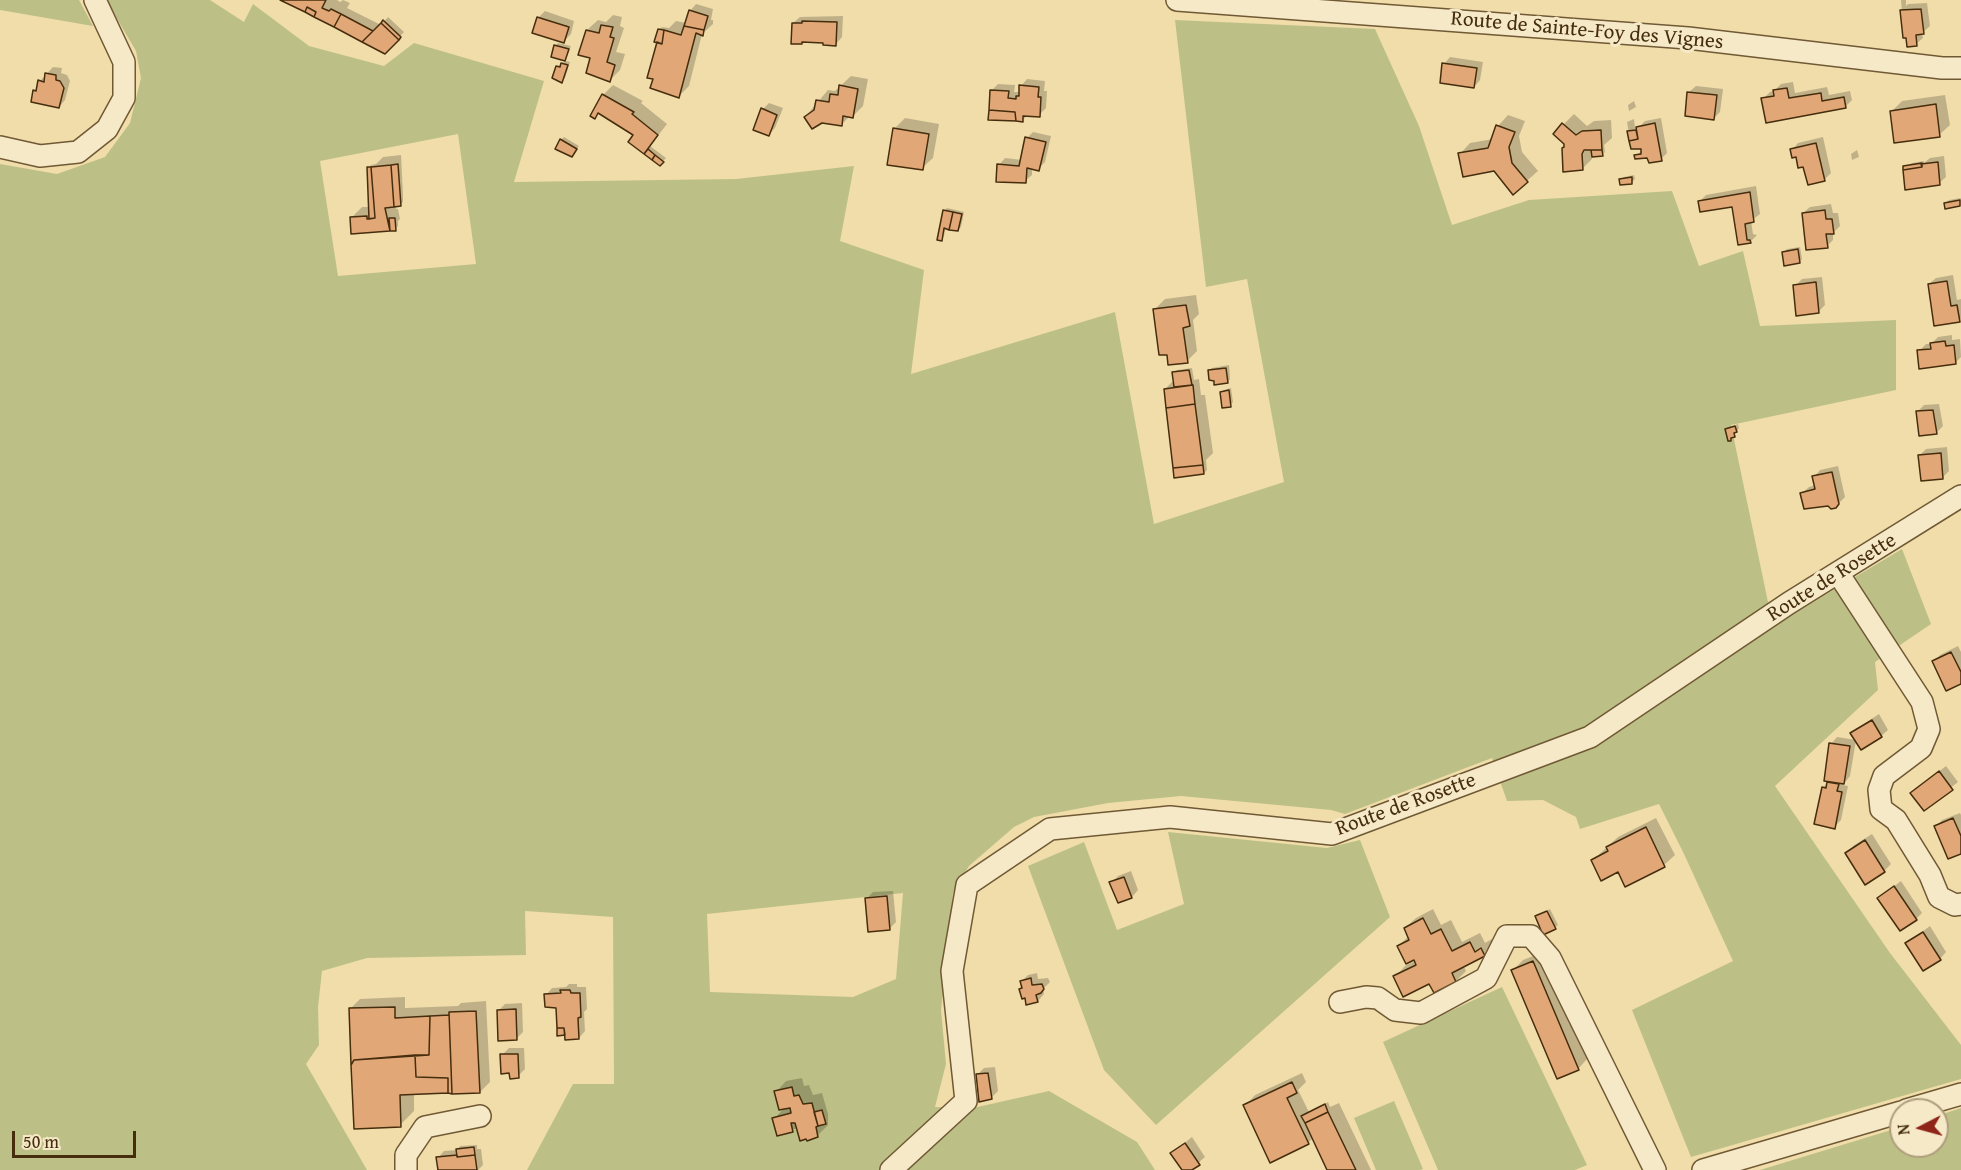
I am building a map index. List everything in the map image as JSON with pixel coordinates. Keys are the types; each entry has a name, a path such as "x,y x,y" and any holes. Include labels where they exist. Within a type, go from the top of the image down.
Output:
{"street":[{"path":"0,147 40,156 78,152 107,129 124,98 124,62 95,0"},
{"name":"Route de Sainte-Foy des Vignes","path":"1177,0 1688,38 1942,69 1961,68"},
{"name":"Route de Rosette","path":"891,1170 966,1101 952,971 967,885 1050,830 1170,817 1332,834 1590,737 1780,609 1961,496"},
{"path":"1838,573 1922,702 1929,729 1921,748 1884,776 1880,790 1881,809 1896,820 1930,875 1939,897 1955,905 1961,904"},
{"path":"1340,1002 1366,997 1378,998 1395,1010 1421,1013 1486,978 1507,936 1531,936 1550,958 1655,1170"},
{"path":"406,1170 406,1155 425,1127 480,1116"},
{"path":"1703,1170 1889,1116"}],"green space":[{"path":"0,0 79,0 93,26 0,10"},
{"path":"106,0 210,0 244,22 253,4 309,46 384,66 414,43 544,81 514,182 736,179 854,166 840,241 924,270 911,374 1115,312 1154,524 1284,482 1247,279 1206,287 1175,20 1375,29 1419,126 1452,225 1529,200 1672,191 1699,266 1743,251 1760,326 1896,320 1896,390 1731,425 1773,626 1902,549 1931,624 1875,662 1878,690 1775,786 1890,953 1961,1045 1961,1079 1691,1157 1632,1010 1733,961 1684,854 1659,804 1580,829 1576,817 1543,800 1507,801 1492,758 1345,814 1331,810 1181,796 1108,803 1034,817 1014,827 969,866 953,893 941,1010 946,1064 935,1107 973,1108 1049,1091 1137,1142 1155,1170 527,1170 573,1084 614,1084 613,917 525,911 526,955 367,958 322,971 318,1007 319,1045 306,1064 367,1170 0,1170 0,164 57,174 105,157 130,123 141,78 136,51","holes":["458,134 476,264 338,276 320,161","903,893 896,979 853,997 710,992 707,914"]},
{"path":"1168,832 1327,848 1360,840 1390,917 1156,1125 1104,1070 1028,866 1084,842 1117,930 1184,904"},
{"path":"1502,987 1587,1165 1575,1170 1438,1170 1383,1042"},
{"path":"1394,1101 1423,1169 1376,1170 1354,1118"},
{"path":"1961,1108 1961,1170 1760,1170 1889,1131 1889,1158 1949,1158 1949,1112"}],"building":[{"path":"280,0 326,0 322,8 341,14 334,27 314,17 316,12 307,7 305,12"},
{"path":"307,7 316,12 314,17 305,12"},
{"path":"1921,9 1924,34 1916,35 1917,46 1907,47 1906,38 1903,38 1900,10"},
{"path":"689,10 708,16 704,30 684,26"},
{"path":"341,14 373,31 362,42 334,27"},
{"path":"537,17 569,27 564,43 532,33"},
{"path":"383,20 401,37 399,40 381,23"},
{"path":"802,21 837,22 836,46 802,42 802,44 791,44 792,23 802,23"},
{"path":"381,23 399,40 385,54 362,42"},
{"path":"601,25 613,27 610,37 614,38 607,62 615,65 610,82 586,73 590,58 578,55 586,30 599,33"},
{"path":"684,26 704,30 703,36 696,33 679,98 650,88 653,79 647,78 657,42 662,44 664,30 681,35"},
{"path":"658,29 664,30 662,44 654,42"},
{"path":"554,45 569,49 565,61 551,57"},
{"path":"561,63 568,65 562,83 552,78 556,66 560,67"},
{"path":"1442,63 1477,68 1474,88 1440,83"},
{"path":"45,73 56,75 56,80 60,81 64,88 59,108 31,102 33,90 36,91 38,80 44,82"},
{"path":"839,85 858,89 853,118 843,116 842,126 822,123 812,129 804,117 814,110 816,100 829,102 830,94 838,95"},
{"path":"1019,85 1039,87 1040,117 1023,116 1023,122 1016,121 1015,112 989,110 990,90 1009,91 1008,98 1016,99 1016,96 1019,96"},
{"path":"1787,88 1789,98 1821,93 1822,101 1844,97 1846,108 1766,123 1761,98 1774,96 1773,90"},
{"path":"1687,92 1717,95 1714,120 1685,116"},
{"path":"602,94 634,112 632,114 658,135 644,154 628,142 633,135 598,113 595,119 590,116"},
{"path":"1936,104 1940,137 1894,143 1890,111"},
{"path":"761,108 777,115 769,136 753,130"},
{"path":"989,110 1015,112 1016,121 988,120"},
{"path":"1562,123 1576,135 1582,131 1601,130 1602,150 1584,150 1583,170 1563,172 1562,148 1564,144 1553,134"},
{"path":"1655,123 1662,161 1649,163 1647,158 1635,159 1634,155 1641,154 1641,149 1631,149 1629,141 1638,139 1636,127"},
{"path":"1496,125 1515,132 1509,147 1512,163 1528,182 1513,195 1494,171 1463,177 1458,153 1488,148"},
{"path":"893,128 929,134 923,170 887,165"},
{"path":"1636,130 1638,139 1629,141 1627,131"},
{"path":"1025,137 1046,142 1039,171 1027,168 1026,183 996,182 997,164 1019,166"},
{"path":"560,139 577,149 572,157 555,149"},
{"path":"1816,143 1825,181 1808,185 1803,167 1798,168 1796,157 1792,158 1790,149"},
{"path":"648,149 655,155 652,160 644,154"},
{"path":"1591,150 1602,150 1603,156 1592,157"},
{"path":"655,155 664,162 660,166 652,160"},
{"path":"1938,162 1940,185 1905,190 1903,170 1922,167 1921,164"},
{"path":"1922,163 1922,167 1903,170 1903,166"},
{"path":"398,164 401,206 394,207 391,165"},
{"path":"391,165 394,207 385,208 390,231 351,234 350,217 375,218 371,167"},
{"path":"367,167 371,167 375,218 369,219"},
{"path":"1632,177 1632,184 1620,185 1619,179"},
{"path":"1750,192 1754,222 1745,224 1747,240 1751,243 1738,245 1732,207 1700,212 1698,201"},
{"path":"1960,200 1960,206 1945,209 1944,203"},
{"path":"943,210 953,212 949,230 944,228 942,241 937,240"},
{"path":"1825,210 1826,219 1832,219 1834,234 1826,234 1828,248 1806,250 1802,213"},
{"path":"953,212 962,214 958,231 949,230"},
{"path":"389,218 395,218 396,231 390,231"},
{"path":"1798,249 1800,263 1784,266 1782,252"},
{"path":"1947,281 1951,306 1957,305 1960,322 1934,326 1928,284"},
{"path":"1816,282 1819,313 1796,316 1793,285"},
{"path":"1186,305 1190,326 1183,328 1188,363 1168,365 1167,355 1159,355 1153,309"},
{"path":"1945,341 1946,346 1954,345 1956,364 1919,369 1917,350 1931,349 1930,343"},
{"path":"1226,368 1228,383 1214,385 1214,381 1209,380 1208,370"},
{"path":"1189,370 1192,385 1174,387 1172,372"},
{"path":"1193,385 1195,404 1166,408 1164,389"},
{"path":"1229,390 1231,407 1222,408 1220,392"},
{"path":"1195,404 1203,465 1173,468 1166,408"},
{"path":"1933,410 1937,434 1919,436 1916,411"},
{"path":"1735,426 1737,432 1734,433 1735,437 1728,441 1725,429"},
{"path":"1941,453 1943,479 1921,481 1918,455"},
{"path":"1203,465 1204,474 1174,478 1173,468"},
{"path":"1832,472 1839,504 1836,508 1831,509 1828,506 1804,509 1800,493 1815,489 1812,476"},
{"path":"1951,652 1961,672 1961,684 1946,691 1932,661"},
{"path":"1872,720 1882,737 1861,750 1850,733"},
{"path":"1829,743 1850,746 1844,784 1824,781"},
{"path":"1939,771 1953,790 1924,811 1910,793"},
{"path":"1827,782 1839,784 1837,791 1842,792 1835,829 1814,824 1822,787 1826,788"},
{"path":"1953,818 1961,836 1961,854 1948,859 1934,826"},
{"path":"1646,827 1665,867 1625,887 1618,872 1601,881 1591,860 1608,851 1606,847"},
{"path":"1865,840 1885,872 1865,885 1845,853"},
{"path":"1124,877 1132,898 1118,903 1109,882"},
{"path":"1894,886 1917,920 1900,931 1877,898"},
{"path":"887,896 890,930 868,932 865,898"},
{"path":"1547,911 1556,929 1543,935 1535,916"},
{"path":"1423,918 1431,934 1441,929 1452,951 1470,942 1475,952 1481,948 1485,956 1452,973 1456,982 1434,993 1429,984 1403,997 1393,976 1416,965 1414,960 1406,964 1397,946 1409,940 1404,928"},
{"path":"1923,932 1941,960 1923,971 1905,943"},
{"path":"1533,961 1579,1070 1557,1079 1511,970"},
{"path":"1031,978 1032,985 1042,984 1044,989 1036,995 1038,1002 1026,1005 1025,998 1022,999 1019,989 1022,988 1020,981"},
{"path":"560,990 580,993 579,1039 565,1040 564,1028 557,1028 556,1008 545,1007 544,994 561,993"},
{"path":"395,1007 395,1018 430,1016 429,1055 354,1060 351,1065 349,1008"},
{"path":"516,1009 517,1040 498,1041 497,1010"},
{"path":"476,1011 480,1093 452,1094 449,1012"},
{"path":"449,1012 452,1094 448,1093 448,1078 416,1077 415,1055 429,1055 430,1016 449,1015"},
{"path":"557,1028 564,1028 565,1035 557,1036"},
{"path":"500,1054 518,1054 519,1078 510,1079 509,1073 501,1074"},
{"path":"415,1055 416,1077 448,1078 448,1093 400,1095 401,1127 354,1129 351,1065 354,1060"},
{"path":"988,1073 992,1099 979,1102 976,1074"},
{"path":"1292,1082 1297,1093 1287,1098 1309,1144 1270,1163 1243,1105"},
{"path":"792,1087 794,1096 799,1095 803,1104 812,1103 818,1126 816,1127 818,1137 800,1141 795,1123 791,1123 793,1132 777,1136 772,1118 791,1113 790,1108 779,1110 774,1091"},
{"path":"1325,1104 1328,1112 1305,1123 1301,1116"},
{"path":"822,1110 826,1124 818,1126 814,1112"},
{"path":"1328,1112 1356,1170 1327,1170 1305,1123"},
{"path":"1185,1143 1200,1165 1192,1170 1182,1170 1170,1153"},
{"path":"474,1147 475,1155 457,1157 456,1149"},
{"path":"457,1155 457,1157 475,1155 477,1170 438,1170 436,1157"}]}
